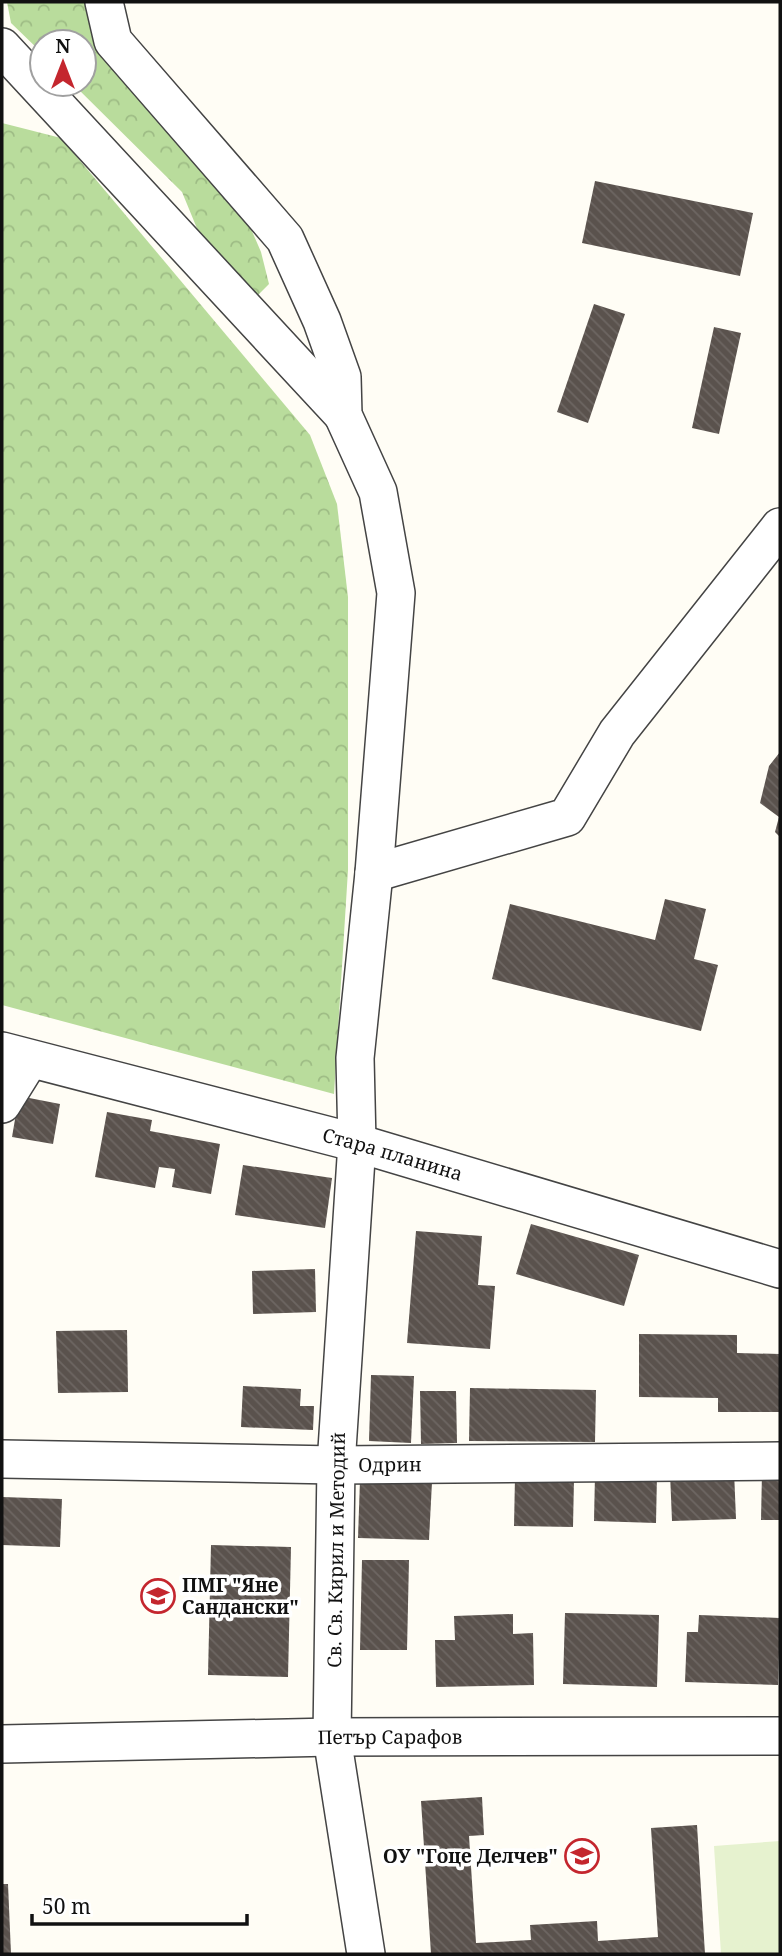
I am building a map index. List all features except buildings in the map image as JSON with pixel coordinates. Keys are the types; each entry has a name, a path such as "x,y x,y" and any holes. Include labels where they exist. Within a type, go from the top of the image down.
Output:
{"street":[{"path":"104,2 113,41 285,239 322,321 342,377 343,415"},
{"path":"2,47 343,415"},
{"name":"Св. Св. Кирил и Методий","path":"343,415 378,492 396,593 374,873 355,1058 356,1143 336,1465 332,1737 366,1954"},
{"path":"374,873 567,817 617,733 780,527"},
{"path":"2,1104 16,1055"},
{"name":"Стара планина","path":"16,1055 356,1143 780,1269"},
{"name":"Одрин","path":"2,1460 336,1465 780,1461"},
{"name":"Петър Сарафов","path":"2,1744 332,1737 780,1736"}],"green space":[{"path":"7,2 100,2 245,215 261,252 269,284 257,296 203,243 182,192 87,98 98,98 98,28 28,28 28,39 11,23"},
{"path":"2,123 61,138 310,435 337,504 348,597 348,870 334,1094 2,1005"},
{"path":"780,1841 780,1954 721,1954 714,1846"}],"place":[{"name":"ПМГ \"Яне Сандански\"","path":"158,1596"},
{"name":"ОУ \"Гоце Делчев\"","path":"582,1856"}]}
